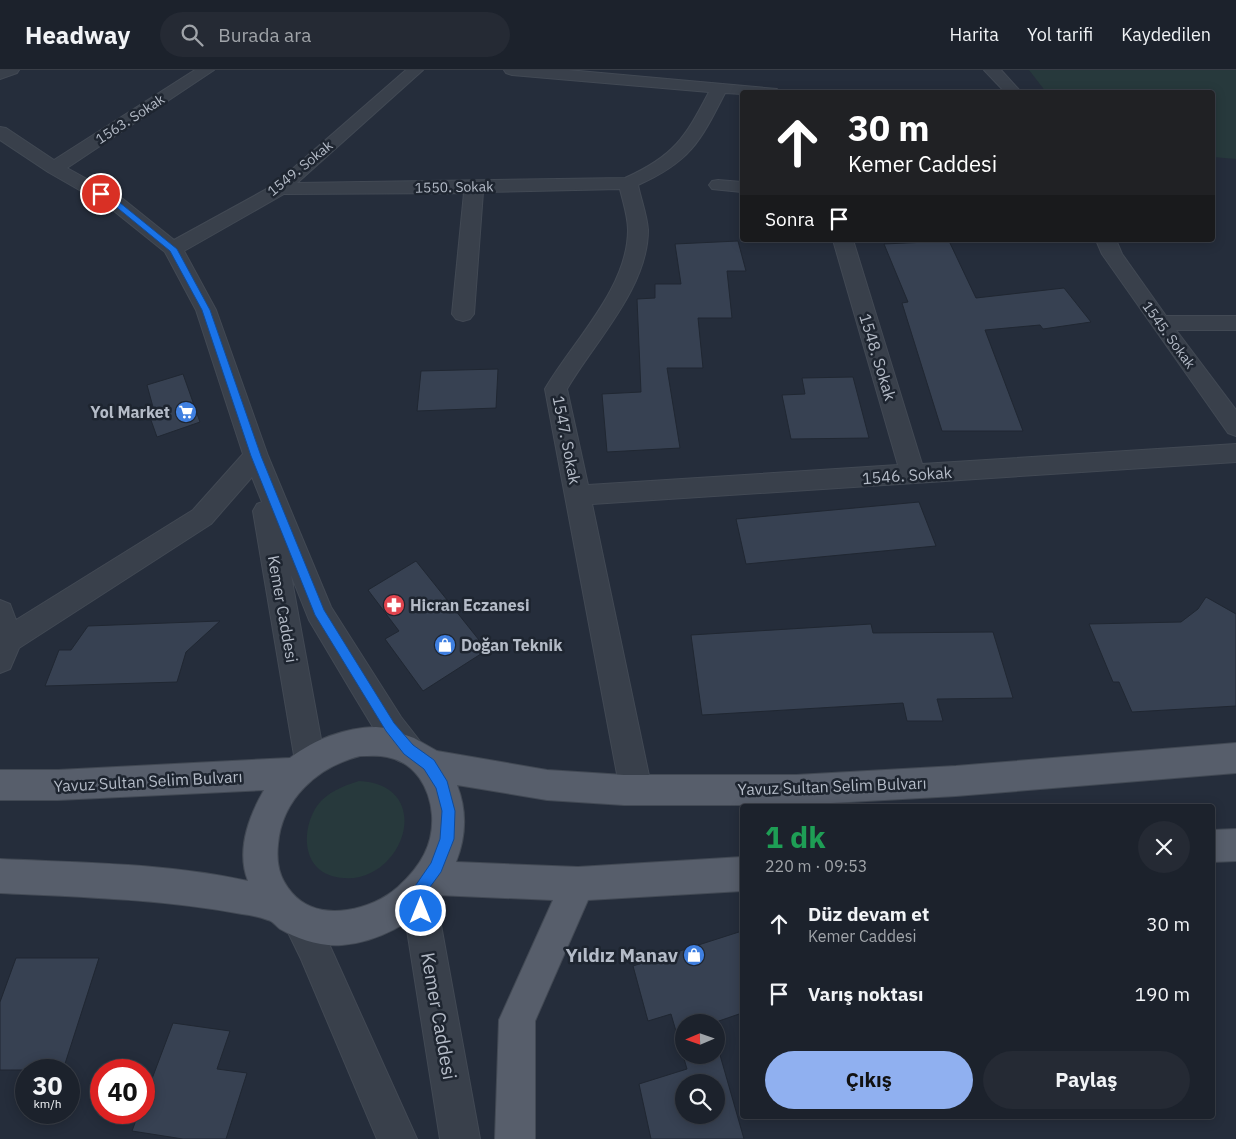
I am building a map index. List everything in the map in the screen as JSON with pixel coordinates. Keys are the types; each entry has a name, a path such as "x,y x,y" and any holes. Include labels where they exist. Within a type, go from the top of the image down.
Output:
{"main road":[{"name":"Yavuz Sultan Selim Bulvarı","path":"0,786 78,784 303,767 334,748 360,742 385,742 419,757 547,785 636,790 826,788 956,781 1236,758"},
{"path":"0,876 168,885 240,894 328,928 360,926 391,914 423,885 437,867 447,839 449,811 442,786 419,757"},
{"path":"289,912 265,884 260,858 262,830 272,803 303,767"},
{"path":"1215,846 1236,845"},
{"path":"423,885 578,884 740,874"},
{"path":"515,1139 518,1020 578,884"}],"street":[{"path":"0,74 11,70"},
{"name":"1563. Sokak","path":"54,168 206,70"},
{"name":"1549. Sokak","path":"173,249 280,189 415,70"},
{"path":"512,70 719,88 770,87"},
{"path":"992,70 1011,90"},
{"path":"628,183 676,156 692,137 719,88"},
{"name":"Kemer Caddesi","path":"0,132 54,168 116,203 173,249 206,310 256,456 319,612 390,727 419,757"},
{"name":"1550. Sokak","path":"280,189 628,183"},
{"name":"1547. Sokak","path":"628,183 638,231 633,262 616,299 566,369 556,389 636,790"},
{"path":"718,185 740,187"},
{"path":"463,314 474,187"},
{"name":"1548. Sokak","path":"844,242 913,474"},
{"name":"1545. Sokak","path":"1107,242 1112,254 1160,324 1236,426"},
{"path":"1160,324 1236,323"},
{"name":"1546. Sokak","path":"578,495 1236,453"},
{"path":"0,612 4,650 202,517 256,456"},
{"name":"Kemer Caddesi","path":"256,456 303,767"},
{"name":"Kemer Caddesi","path":"423,885 460,1139"},
{"path":"289,912 313,948 397,1139"}],"shaded area":[{"path":"1029,70 1236,70 1236,159 1215,157 1215,90 1044,90"},
{"path":"359,781 384,787 399,800 404,818 402,837 392,855 376,870 356,878 332,876 314,864 310,856 307,846 309,825 317,806 330,793"}],"building":[{"path":"738,241 746,271 727,271 732,318 698,318 703,368 667,368 680,448 607,452 602,394 641,392 637,299 655,298 655,284 681,284 675,244"},
{"path":"949,242 976,298 1064,288 1091,322 1043,329 1040,325 985,330 1023,431 942,431 902,303 908,302 884,244"},
{"path":"498,369 496,408 417,411 421,371"},
{"path":"183,374 200,422 157,437 147,409 153,407 147,385"},
{"path":"853,377 869,438 791,439 782,395 805,394 802,378"},
{"path":"919,502 936,546 746,564 736,519"},
{"path":"416,561 487,650 423,691 385,639 399,631 368,590"},
{"path":"1206,597 1236,614 1236,706 1132,712 1119,682 1113,682 1089,624 1181,622 1198,609"},
{"path":"220,621 186,652 177,682 45,686 59,650 71,650 88,626"},
{"path":"871,624 873,633 993,632 1013,698 937,699 943,721 907,721 903,703 702,715 691,635"},
{"path":"740,932 740,1014 725,1019 725,1014 675,1014 675,1028 671,1014 648,1021 633,966"},
{"path":"16,958 99,958 67,1059 15,1059 15,1070 0,1070 0,1002"},
{"path":"173,1023 230,1031 217,1069 247,1073 226,1139 183,1139 132,1131 135,1124 155,1124 155,1071"},
{"path":"686,1064 723,1064 744,1139 651,1139 639,1084 687,1069"}],"place":[{"name":"Yol Market","path":"186,412"},
{"name":"Hicran Eczanesi","path":"394,605"},
{"name":"Doğan Teknik","path":"445,645"},
{"name":"Yıldız Manav","path":"694,955"}],"route":[{"path":"101,194 116,203 173,249 206,310 256,456 319,612 390,727 408,750 419,756 429,765 442,786 449,811 447,839 437,867 418,892 421,911"}]}
